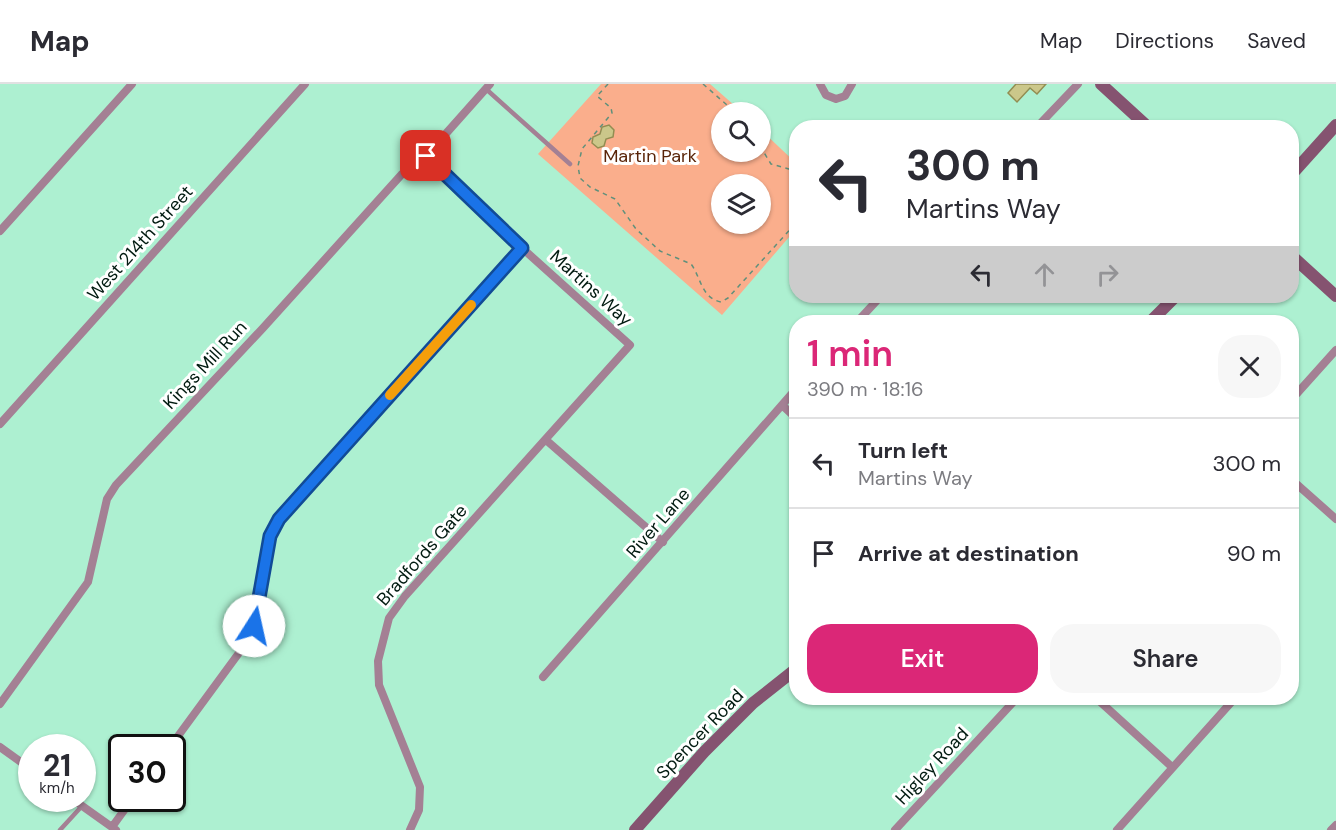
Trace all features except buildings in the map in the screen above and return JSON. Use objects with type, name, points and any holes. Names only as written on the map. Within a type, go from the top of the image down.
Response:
[{"type":"street","points":[[0,231],[132,84]]},
{"type":"street","name":"West 214th Street","points":[[0,424],[305,84]]},
{"type":"street","points":[[820,84],[826,95],[836,99],[845,96],[852,84]]},
{"type":"street","points":[[1044,120],[1078,84]]},
{"type":"street","points":[[1101,84],[1140,120]]},
{"type":"street","name":"Kings Mill Run","points":[[0,704],[88,582],[107,499],[116,485],[263,328],[402,174],[426,156],[488,86]]},
{"type":"street","points":[[1299,166],[1336,125]]},
{"type":"street","name":"Martins Way","points":[[426,156],[522,248],[630,345]]},
{"type":"street","points":[[180,734],[247,642],[254,626],[270,536],[279,519],[522,248]]},
{"type":"street","points":[[1299,262],[1336,296]]},
{"type":"street","points":[[863,315],[874,303]]},
{"type":"street","points":[[1157,315],[1169,303]]},
{"type":"street","name":"Bradfords Gate","points":[[410,830],[419,810],[420,787],[380,685],[378,661],[389,618],[405,596],[630,345]]},
{"type":"street","points":[[1299,391],[1336,350]]},
{"type":"street","name":"River Lane","points":[[543,677],[789,397]]},
{"type":"street","points":[[782,405],[789,412]]},
{"type":"street","points":[[546,440],[663,542]]},
{"type":"street","points":[[1299,486],[1336,519]]},
{"type":"street","name":"Spencer Road","points":[[635,830],[704,752],[753,703],[789,675]]},
{"type":"street","name":"Higley Road","points":[[895,830],[1011,705]]},
{"type":"street","points":[[1104,705],[1173,767]]},
{"type":"street","points":[[1117,830],[1229,705]]},
{"type":"street","points":[[0,747],[18,760]]},
{"type":"street","points":[[90,812],[114,829],[124,812]]},
{"type":"street","points":[[1331,830],[1336,825]]},
{"type":"lane","points":[[488,86],[570,164]]},
{"type":"lane","points":[[60,830],[76,812]]},
{"type":"path","points":[[609,84],[597,96],[610,108],[612,113],[582,149],[578,166],[580,178],[590,187],[615,199],[636,229],[660,251],[691,264],[706,294],[712,299],[721,302],[728,298],[789,231]]},
{"type":"path","points":[[703,84],[724,102]]},
{"type":"path","points":[[770,162],[789,169]]},
{"type":"green space","name":"Martin Park","points":[[601,84],[710,84],[731,102],[711,102],[711,162],[771,162],[771,139],[789,156],[789,237],[722,315],[538,154]]},
{"type":"slow traffic","points":[[390,395],[471,305]]},
{"type":"route","points":[[254,626],[270,536],[279,519],[522,248],[426,156]]}]
